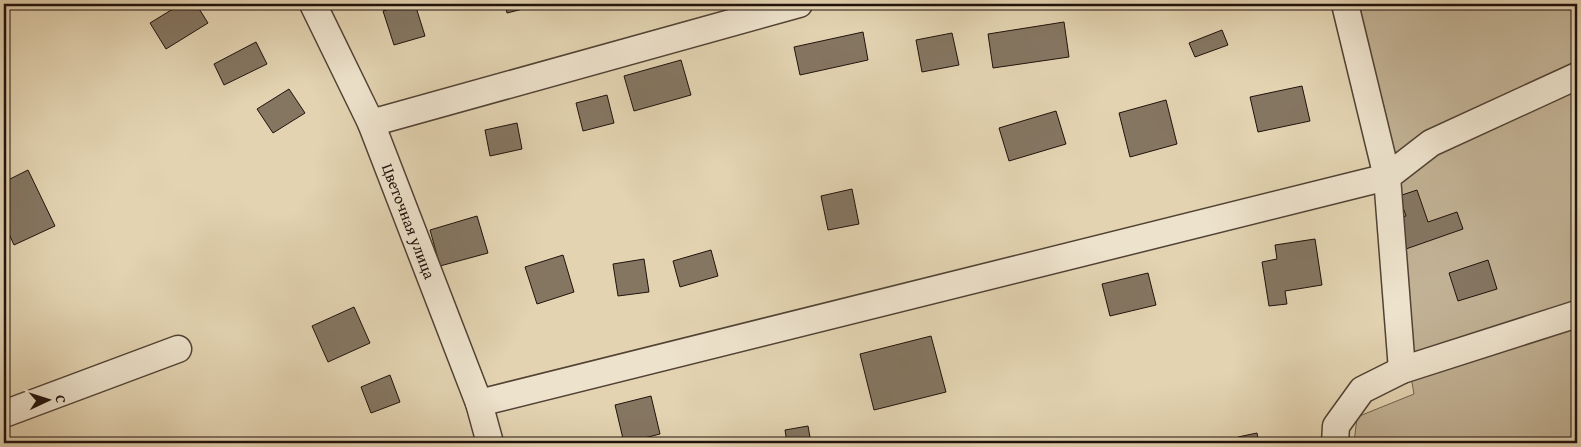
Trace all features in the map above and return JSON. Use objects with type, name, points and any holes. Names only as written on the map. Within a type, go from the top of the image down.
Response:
[{"type":"lane","name":"Цветочная улица","points":[[313,4],[371,123],[479,403],[490,443]]},
{"type":"lane","points":[[371,123],[799,4]]},
{"type":"lane","points":[[1345,4],[1387,177],[1402,370]]},
{"type":"lane","points":[[479,403],[1387,177],[1431,142],[1577,76]]},
{"type":"lane","points":[[1335,443],[1336,426],[1362,390],[1402,370],[1577,314]]},
{"type":"lane","points":[[4,414],[178,350]]},
{"type":"shaded area","points":[[1346,4],[1577,4],[1577,443],[1354,443],[1357,417],[1414,394]]},
{"type":"building","points":[[181,4],[196,4],[208,23],[166,49],[150,23]]},
{"type":"building","points":[[407,4],[415,4],[425,36],[394,45],[383,11]]},
{"type":"building","points":[[505,4],[543,4],[507,13]]},
{"type":"building","points":[[1064,22],[1069,57],[993,68],[988,34]]},
{"type":"building","points":[[1222,30],[1228,45],[1195,57],[1189,43]]},
{"type":"building","points":[[863,32],[868,60],[800,75],[794,47]]},
{"type":"building","points":[[952,33],[959,65],[922,72],[916,40]]},
{"type":"building","points":[[256,42],[267,64],[224,85],[214,64]]},
{"type":"building","points":[[681,60],[691,95],[634,111],[624,76]]},
{"type":"building","points":[[1302,86],[1310,121],[1258,132],[1250,97]]},
{"type":"building","points":[[289,89],[305,113],[273,133],[257,109]]},
{"type":"building","points":[[607,95],[614,123],[583,131],[576,103]]},
{"type":"building","points":[[1166,100],[1177,144],[1130,157],[1119,113]]},
{"type":"building","points":[[1056,111],[1066,144],[1009,161],[999,128]]},
{"type":"building","points":[[517,123],[522,149],[490,156],[485,130]]},
{"type":"building","points":[[28,170],[55,226],[14,245],[4,223],[4,182]]},
{"type":"building","points":[[852,189],[859,224],[828,230],[821,196]]},
{"type":"building","points":[[1417,190],[1428,222],[1457,212],[1463,229],[1403,250],[1393,221],[1406,216],[1399,196]]},
{"type":"building","points":[[477,216],[488,253],[440,266],[430,230]]},
{"type":"building","points":[[1315,239],[1322,285],[1285,291],[1287,304],[1269,306],[1262,262],[1277,259],[1275,245]]},
{"type":"building","points":[[711,250],[718,276],[680,287],[673,261]]},
{"type":"building","points":[[563,255],[574,292],[537,304],[525,267]]},
{"type":"building","points":[[644,259],[649,292],[618,296],[613,264]]},
{"type":"building","points":[[1488,260],[1497,289],[1458,301],[1449,273]]},
{"type":"building","points":[[1148,273],[1156,305],[1110,316],[1102,284]]},
{"type":"building","points":[[354,307],[370,343],[328,362],[312,326]]},
{"type":"building","points":[[931,336],[946,392],[874,410],[860,354]]},
{"type":"building","points":[[390,375],[400,402],[371,413],[361,387]]},
{"type":"building","points":[[651,396],[660,434],[624,443],[615,405]]},
{"type":"building","points":[[808,426],[811,443],[787,443],[785,430]]},
{"type":"building","points":[[1257,433],[1259,443],[1239,443],[1238,437]]},
{"type":"building","points":[[549,439],[550,443],[526,443]]}]
